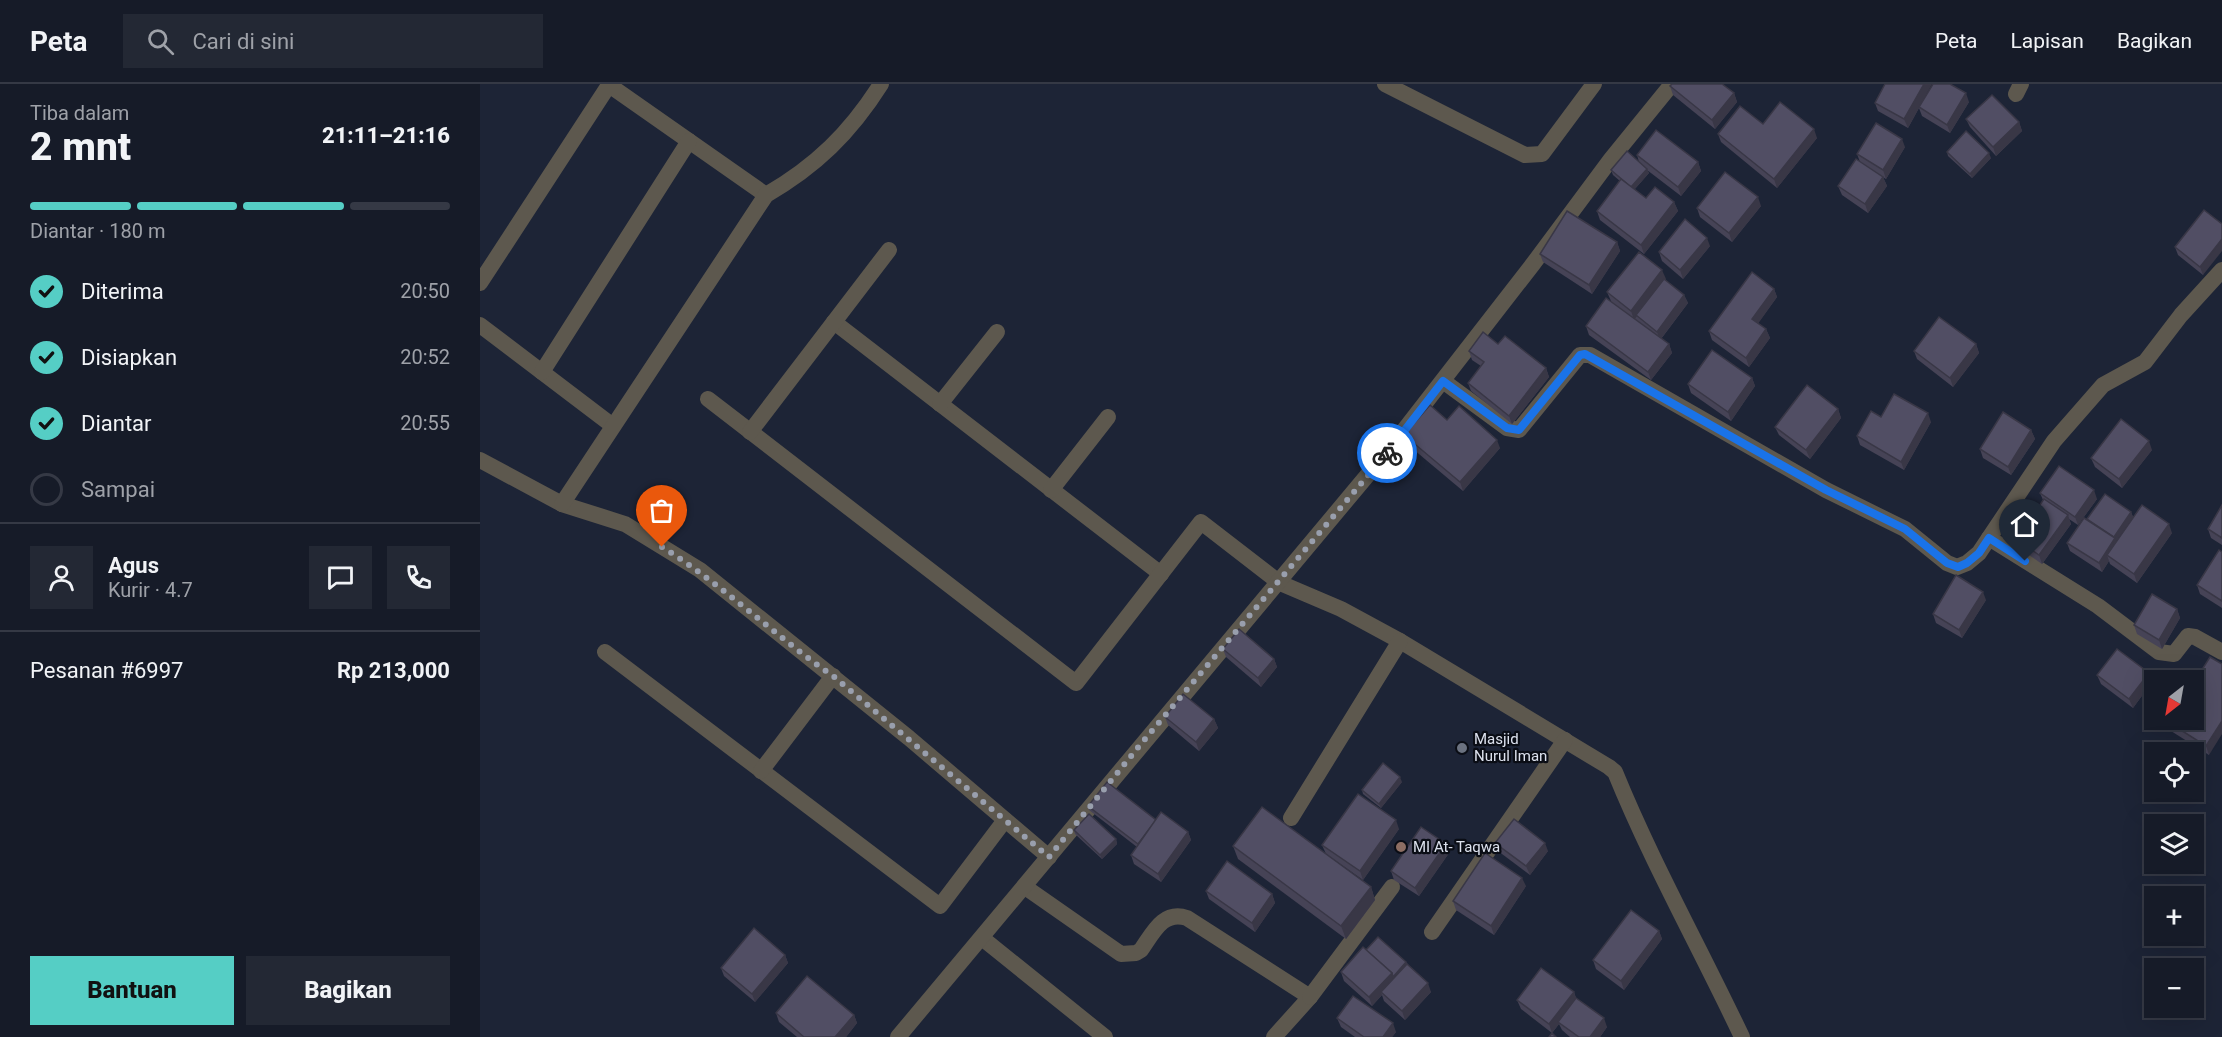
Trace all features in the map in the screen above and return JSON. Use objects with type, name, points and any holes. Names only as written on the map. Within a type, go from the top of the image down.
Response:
[{"type":"street","points":[[562,504],[766,195],[801,175],[834,146],[867,107],[881,84]]},
{"type":"street","points":[[1385,84],[1525,155],[1542,154],[1594,84]]},
{"type":"street","points":[[899,1037],[1025,887],[1147,736],[1280,583],[1443,381],[1611,159],[1672,84]]},
{"type":"street","points":[[480,283],[609,85],[766,195]]},
{"type":"street","points":[[542,372],[689,141]]},
{"type":"street","points":[[750,432],[889,250]]},
{"type":"street","points":[[1443,381],[1507,428],[1519,430],[1580,355],[1590,355],[1826,490],[1905,529],[1947,563],[1958,567],[1967,563],[1989,538],[2054,441],[2103,386],[2145,363],[2181,315],[2222,270]]},
{"type":"street","points":[[834,322],[1161,574]]},
{"type":"street","points":[[480,325],[613,426]]},
{"type":"street","points":[[940,404],[997,332]]},
{"type":"street","points":[[708,399],[1076,683],[1201,522],[1280,583],[1341,609],[1401,641],[1565,740],[1615,772],[1653,863],[1702,953],[1742,1037]]},
{"type":"street","points":[[1051,490],[1108,417]]},
{"type":"street","points":[[480,460],[562,504],[625,524],[700,570],[801,654],[833,676],[1049,857]]},
{"type":"street","points":[[1989,538],[2098,606],[2159,652],[2174,654],[2188,636],[2196,637],[2222,652]]},
{"type":"street","points":[[1291,818],[1401,641]]},
{"type":"street","points":[[605,652],[940,906],[1005,820]]},
{"type":"street","points":[[761,771],[833,676]]},
{"type":"street","points":[[1432,932],[1565,740]]},
{"type":"street","points":[[1025,887],[1120,954],[1136,953],[1141,950],[1165,918],[1172,916],[1187,918],[1310,997]]},
{"type":"street","points":[[1274,1037],[1310,997],[1392,887]]},
{"type":"street","points":[[982,938],[1105,1037]]},
{"type":"building","points":[[1672,84],[1722,84],[1734,93],[1712,120],[1670,86]]},
{"type":"building","points":[[1885,84],[1924,84],[1904,119],[1875,103]]},
{"type":"building","points":[[1933,84],[1950,84],[1966,93],[1947,125],[1919,107]]},
{"type":"building","points":[[1992,95],[2019,122],[1993,147],[1966,119]]},
{"type":"building","points":[[1780,102],[1814,129],[1774,179],[1718,134],[1740,106],[1763,124]]},
{"type":"building","points":[[1876,123],[1902,139],[1883,170],[1857,154]]},
{"type":"building","points":[[1656,130],[1698,162],[1678,187],[1637,155]]},
{"type":"building","points":[[1966,131],[1989,153],[1970,174],[1947,152]]},
{"type":"building","points":[[1627,151],[1647,169],[1631,187],[1611,170]]},
{"type":"building","points":[[1856,159],[1883,177],[1865,204],[1838,186]]},
{"type":"building","points":[[1725,172],[1758,197],[1729,233],[1697,208]]},
{"type":"building","points":[[1621,179],[1646,198],[1655,187],[1674,202],[1641,245],[1597,211]]},
{"type":"building","points":[[2204,210],[2222,224],[2222,239],[2200,267],[2175,247]]},
{"type":"building","points":[[1567,211],[1617,242],[1589,285],[1540,254]]},
{"type":"building","points":[[1685,219],[1707,238],[1680,270],[1659,252]]},
{"type":"building","points":[[1639,252],[1662,270],[1631,311],[1607,292]]},
{"type":"building","points":[[1752,272],[1774,289],[1752,319],[1766,329],[1746,358],[1709,331]]},
{"type":"building","points":[[1664,279],[1684,295],[1657,332],[1636,315]]},
{"type":"building","points":[[1606,298],[1669,344],[1648,372],[1586,326]]},
{"type":"building","points":[[1939,317],[1976,344],[1950,378],[1914,351]]},
{"type":"building","points":[[1483,332],[1498,344],[1505,336],[1546,368],[1509,416],[1468,383],[1484,362],[1469,351]]},
{"type":"building","points":[[1712,350],[1752,378],[1728,412],[1688,384]]},
{"type":"building","points":[[1807,385],[1838,409],[1806,450],[1775,427]]},
{"type":"building","points":[[1894,394],[1928,413],[1901,462],[1857,436],[1871,411],[1881,417]]},
{"type":"building","points":[[1430,405],[1447,420],[1459,406],[1497,440],[1460,482],[1404,435]]},
{"type":"building","points":[[2003,412],[2031,430],[2008,467],[1980,449]]},
{"type":"building","points":[[2121,419],[2149,441],[2119,479],[2091,458]]},
{"type":"building","points":[[2059,466],[2094,490],[2075,517],[2040,493]]},
{"type":"building","points":[[2105,494],[2131,512],[2114,537],[2087,519]]},
{"type":"building","points":[[2044,499],[2068,515],[2039,555],[2016,539]]},
{"type":"building","points":[[2142,505],[2169,524],[2134,574],[2107,555]]},
{"type":"building","points":[[2222,505],[2222,538],[2208,529]]},
{"type":"building","points":[[2016,506],[2032,517],[2016,539],[2001,528]]},
{"type":"building","points":[[2084,518],[2115,538],[2099,563],[2067,543]]},
{"type":"building","points":[[2219,550],[2222,552],[2222,601],[2197,585]]},
{"type":"building","points":[[1956,575],[1983,592],[1959,630],[1933,614]]},
{"type":"building","points":[[2152,594],[2177,609],[2159,640],[2134,625]]},
{"type":"building","points":[[1239,629],[1274,659],[1258,678],[1223,649]]},
{"type":"building","points":[[2117,649],[2145,670],[2144,680],[2129,699],[2097,675]]},
{"type":"building","points":[[2210,657],[2222,664],[2222,721],[2206,746],[2204,742],[2200,742],[2181,730],[2204,730],[2204,670],[2202,670]]},
{"type":"building","points":[[1183,694],[1214,719],[1196,742],[1165,717]]},
{"type":"building","points":[[1383,763],[1400,777],[1379,804],[1362,790]]},
{"type":"building","points":[[1107,782],[1156,820],[1138,844],[1088,806]]},
{"type":"building","points":[[1358,794],[1396,820],[1360,871],[1322,845]]},
{"type":"building","points":[[1262,807],[1371,887],[1341,926],[1233,846]]},
{"type":"building","points":[[1161,812],[1188,832],[1158,874],[1131,855]]},
{"type":"building","points":[[1089,814],[1116,839],[1100,855],[1074,830]]},
{"type":"building","points":[[1514,819],[1545,843],[1526,866],[1495,843]]},
{"type":"building","points":[[1421,827],[1446,844],[1415,888],[1391,871]]},
{"type":"building","points":[[1485,853],[1522,878],[1491,926],[1453,901]]},
{"type":"building","points":[[1227,861],[1272,894],[1252,923],[1206,891]]},
{"type":"building","points":[[1631,910],[1659,931],[1621,981],[1593,960]]},
{"type":"building","points":[[754,928],[785,955],[752,994],[721,968]]},
{"type":"building","points":[[1378,937],[1406,962],[1393,977],[1392,973],[1366,950]]},
{"type":"building","points":[[1363,947],[1392,973],[1369,997],[1341,972]]},
{"type":"building","points":[[1407,964],[1428,983],[1402,1011],[1381,992]]},
{"type":"building","points":[[1541,968],[1574,992],[1549,1024],[1517,1000]]},
{"type":"building","points":[[807,976],[854,1015],[835,1037],[804,1037],[776,1013]]},
{"type":"building","points":[[1353,996],[1393,1023],[1383,1037],[1364,1037],[1337,1018]]},
{"type":"building","points":[[1576,998],[1604,1018],[1590,1037],[1579,1037],[1558,1022]]},
{"type":"way so far","points":[[662,547],[700,570],[801,654],[833,676],[1049,857],[1140,745],[1280,583],[1387,453]]},
{"type":"place","name":"Masjid Nurul Iman","points":[[1462,748]]},
{"type":"place","name":"MI At- Taqwa","points":[[1401,847]]},
{"type":"route","points":[[1387,453],[1443,381],[1507,428],[1519,430],[1580,355],[1585,354],[1826,490],[1905,529],[1947,563],[1958,567],[1967,563],[1979,553],[1989,538],[2025,561]]}]
